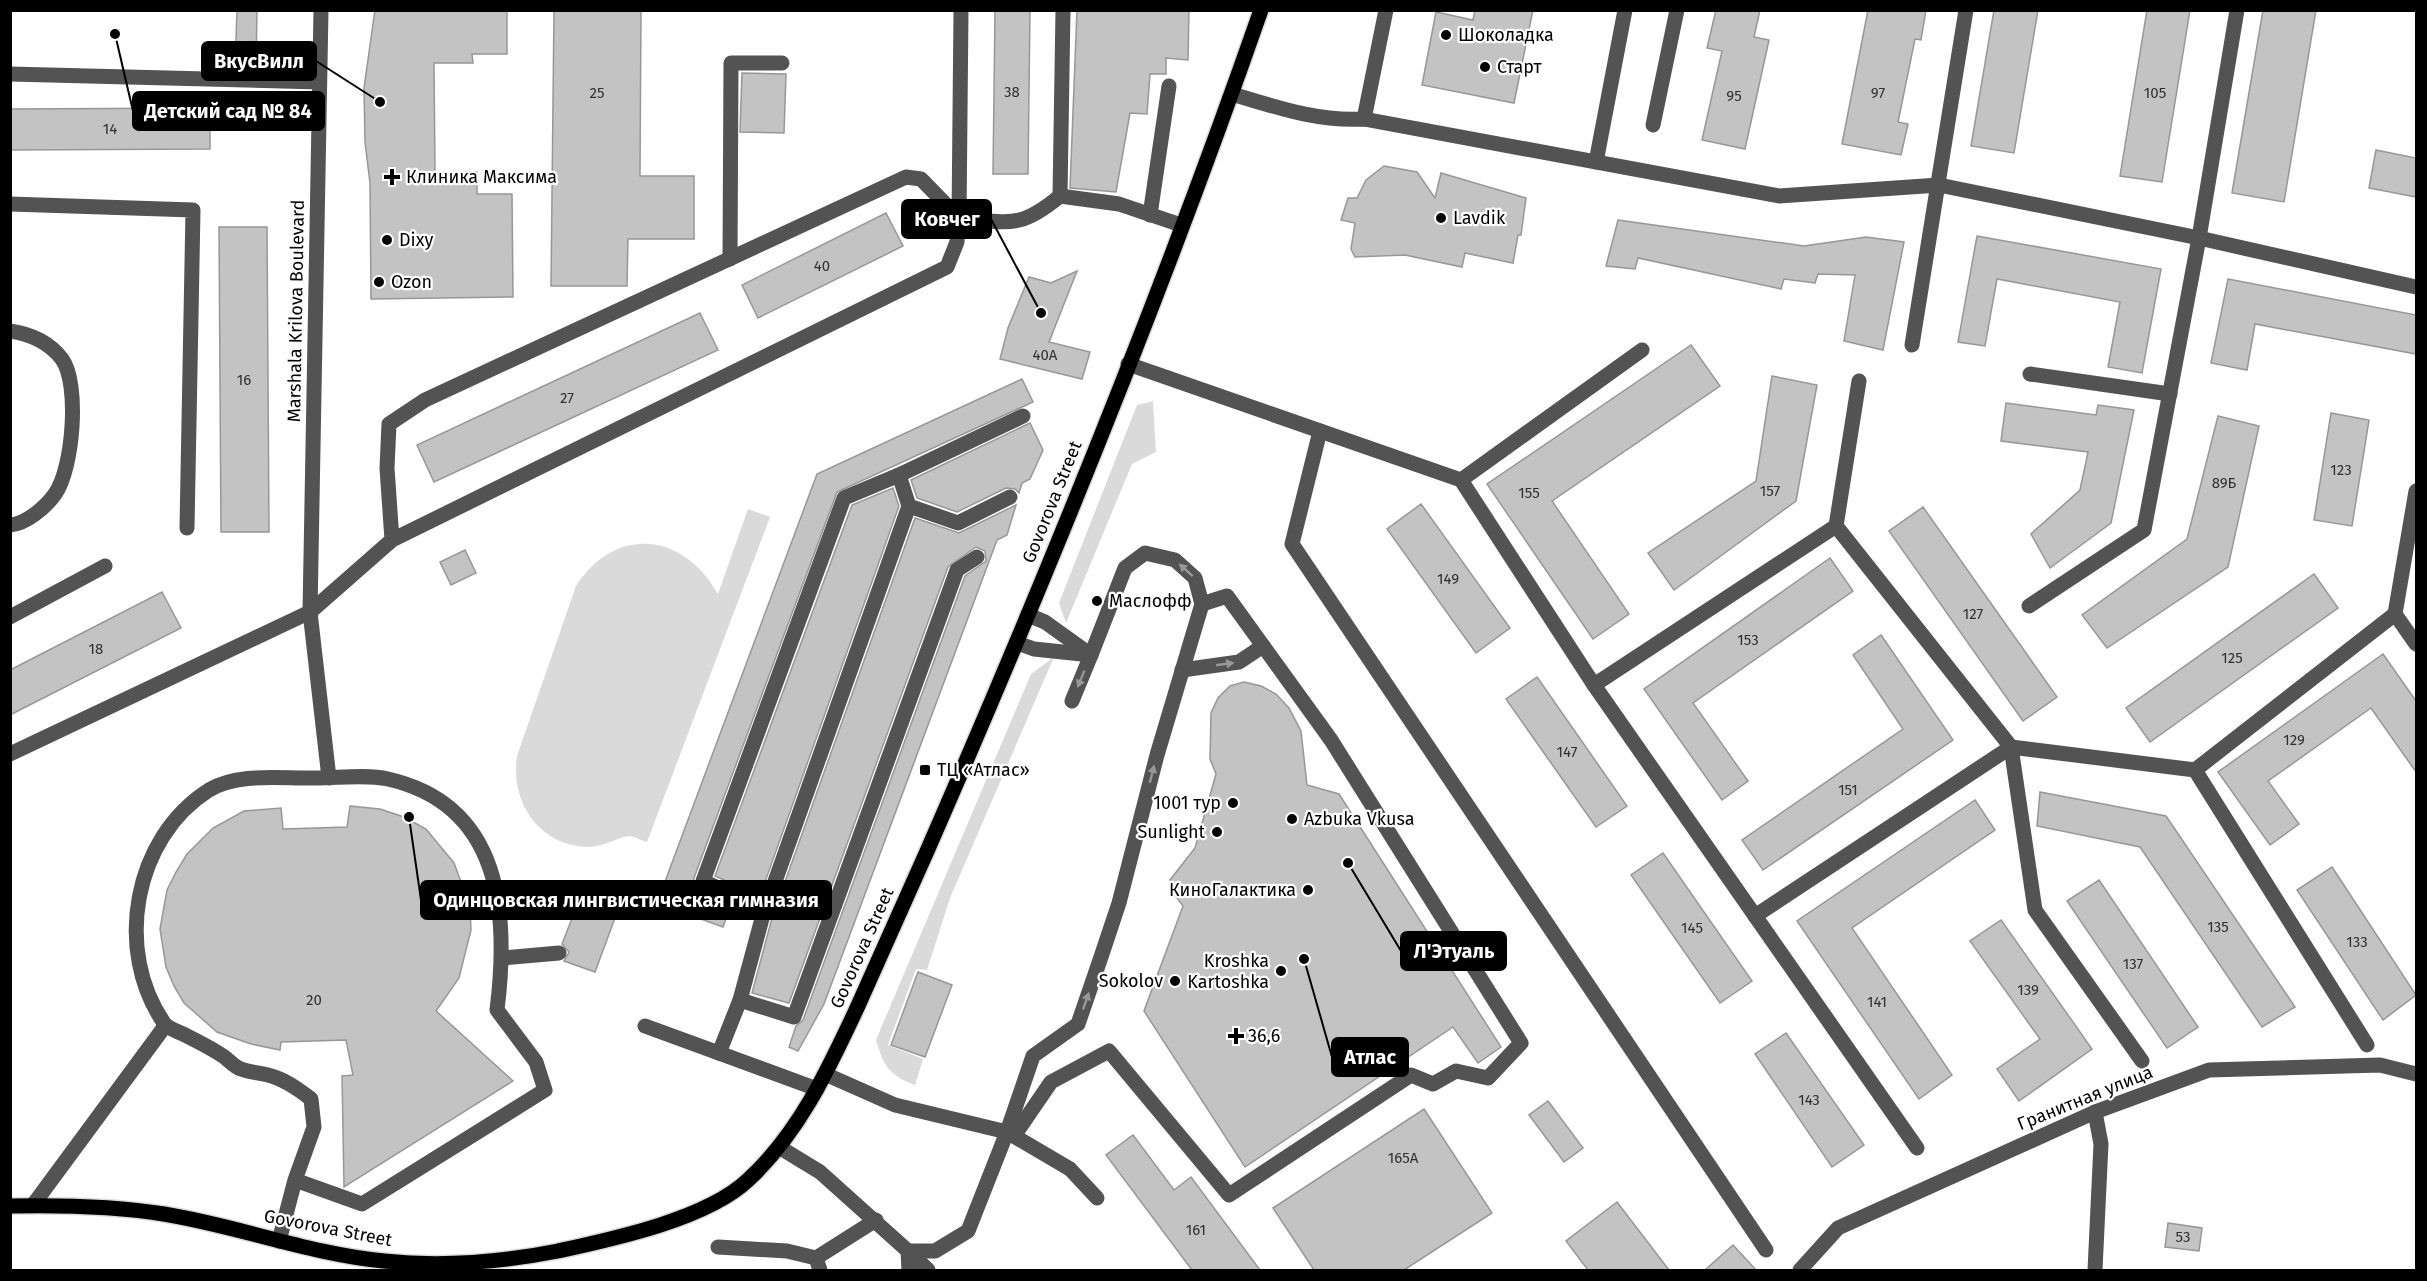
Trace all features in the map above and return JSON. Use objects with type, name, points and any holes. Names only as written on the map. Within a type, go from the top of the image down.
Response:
[{"type":"main road","name":"Govorova Street","points":[[10,1206],[131,1209],[167,1214],[279,1241],[383,1261],[522,1264],[560,1250],[646,1228],[695,1212],[737,1190],[779,1147],[817,1089],[886,945],[1017,643],[1128,364],[1232,94],[1261,10]]},
{"type":"street","name":"Marshala Krilova Boulevard","points":[[321,10],[310,612],[329,778]]},
{"type":"street","points":[[10,754],[310,612],[392,540],[947,267],[957,242],[959,218],[960,10]]},
{"type":"street","points":[[1060,196],[1063,10]]},
{"type":"street","points":[[1364,119],[1386,10]]},
{"type":"street","points":[[1596,162],[1625,10]]},
{"type":"street","points":[[1653,124],[1677,10]]},
{"type":"street","points":[[1912,345],[1966,10]]},
{"type":"street","points":[[2029,606],[2144,530],[2199,238],[2237,10]]},
{"type":"street","points":[[730,259],[731,63],[782,63]]},
{"type":"street","points":[[10,74],[320,82]]},
{"type":"street","points":[[1150,215],[1169,86]]},
{"type":"street","points":[[1232,94],[1306,116],[1341,120],[1364,119],[1779,196],[1939,185],[2199,238],[2416,287]]},
{"type":"street","points":[[392,540],[387,468],[388,424],[425,400],[906,177],[921,179],[959,218],[1016,223],[1038,214],[1060,196],[1119,204],[1181,225]]},
{"type":"street","points":[[10,204],[194,210],[187,528]]},
{"type":"street","points":[[10,331],[43,340],[63,360],[73,387],[68,463],[56,494],[36,512],[17,524],[10,525]]},
{"type":"street","points":[[1461,480],[1642,351]]},
{"type":"street","points":[[1128,364],[1461,480],[1594,685],[1917,1148]]},
{"type":"street","points":[[2030,374],[2170,394]]},
{"type":"street","points":[[1594,685],[1836,526],[1860,381]]},
{"type":"street","points":[[763,915],[742,899],[703,880],[844,498],[899,475],[1023,416]]},
{"type":"street","points":[[1320,430],[1292,544],[1766,1250]]},
{"type":"street","points":[[719,1053],[740,1000],[763,915],[909,506],[899,475]]},
{"type":"street","points":[[1755,916],[2011,747],[2195,770],[2395,614],[2416,491]]},
{"type":"street","points":[[909,506],[958,523],[1010,497]]},
{"type":"street","points":[[1836,526],[2011,747],[2035,910],[2142,1061]]},
{"type":"street","points":[[908,1251],[934,1251],[968,1231],[1011,1134],[1033,1056],[1078,1024],[1119,903],[1157,755],[1202,604],[1195,578],[1175,560],[1145,553],[1125,568],[1072,701]]},
{"type":"street","points":[[740,1000],[794,1017],[957,570],[977,557]]},
{"type":"street","points":[[10,617],[105,566]]},
{"type":"street","points":[[1011,1134],[1051,1082],[1108,1052],[1229,1195],[1411,1075],[1433,1084],[1456,1071],[1488,1078],[1521,1043],[1331,740],[1227,596],[1202,604]]},
{"type":"street","points":[[2395,614],[2416,644]]},
{"type":"street","points":[[1028,615],[1045,622],[1091,655]]},
{"type":"street","points":[[1017,643],[1034,649],[1091,655]]},
{"type":"street","points":[[1182,670],[1239,662],[1263,646]]},
{"type":"street","points":[[2195,770],[2367,1045]]},
{"type":"street","points":[[279,1241],[295,1180],[314,1127],[311,1099],[293,1085],[270,1075],[240,1069],[197,1041],[165,1026],[143,983],[135,942],[136,902],[151,858],[178,817],[210,790],[243,779],[386,778],[426,791],[458,813],[479,842],[492,877],[500,914],[503,958],[497,1010],[536,1062],[545,1090],[362,1203],[295,1180]]},
{"type":"street","points":[[503,958],[559,953]]},
{"type":"street","points":[[33,1206],[165,1026]]},
{"type":"street","points":[[645,1026],[817,1089]]},
{"type":"street","name":"Гранитная улица","points":[[1800,1270],[1838,1228],[2095,1112],[2210,1070],[2379,1065],[2416,1074]]},
{"type":"street","points":[[825,1074],[895,1105],[1011,1134],[1070,1169],[1097,1198]]},
{"type":"street","points":[[2095,1112],[2101,1144],[2095,1270]]},
{"type":"street","points":[[779,1147],[820,1172],[876,1220],[928,1270]]},
{"type":"street","points":[[718,1247],[787,1251],[818,1264],[876,1220]]},
{"type":"street","points":[[908,1251],[909,1270]]},
{"type":"shaded area","points":[[1153,401],[1156,452],[1132,464],[1066,623],[1059,603],[1137,405]]},
{"type":"shaded area","points":[[748,509],[770,517],[647,842],[630,836],[598,846],[585,847],[553,838],[530,817],[523,803],[518,788],[517,756],[576,586],[592,566],[610,553],[630,545],[649,544],[669,548],[687,558],[704,574],[718,594]]},
{"type":"shaded area","points":[[1054,657],[950,898],[927,970],[916,969],[888,1045],[923,1059],[915,1085],[899,1078],[889,1069],[876,1040],[1031,674]]},
{"type":"building","points":[[237,10],[257,10],[256,68],[235,67]]},
{"type":"building","points":[[375,10],[507,10],[507,54],[472,54],[473,63],[434,63],[435,172],[477,172],[477,194],[512,194],[513,297],[371,299],[370,183],[365,142],[364,88]]},
{"type":"building","points":[[554,10],[641,10],[640,176],[694,176],[694,239],[628,239],[627,286],[551,286]]},
{"type":"building","points":[[995,10],[1030,10],[1028,174],[993,174]]},
{"type":"building","points":[[1077,10],[1189,10],[1188,60],[1166,58],[1166,74],[1150,74],[1147,114],[1130,113],[1116,192],[1070,188]]},
{"type":"building","points":[[1475,10],[1533,10],[1514,103],[1422,85],[1436,12],[1473,20]]},
{"type":"building","points":[[1716,10],[1760,10],[1754,37],[1769,40],[1745,149],[1702,140],[1722,51],[1707,48]]},
{"type":"building","points":[[1868,10],[1926,10],[1921,40],[1915,39],[1898,122],[1908,124],[1901,155],[1842,144]]},
{"type":"building","points":[[1994,10],[2038,10],[2014,153],[1971,146]]},
{"type":"building","points":[[2147,10],[2190,10],[2162,182],[2120,176]]},
{"type":"building","points":[[2263,10],[2316,10],[2284,202],[2232,193]]},
{"type":"building","points":[[742,73],[786,74],[784,133],[740,132]]},
{"type":"building","points":[[210,108],[210,149],[10,150],[10,109]]},
{"type":"building","points":[[2376,150],[2416,158],[2416,197],[2369,188]]},
{"type":"building","points":[[1384,166],[1417,172],[1435,198],[1441,173],[1526,198],[1521,235],[1518,235],[1513,263],[1465,253],[1462,267],[1405,255],[1355,257],[1351,249],[1355,223],[1341,220],[1348,198],[1357,198],[1366,180]]},
{"type":"building","points":[[886,213],[903,246],[758,318],[742,285]]},
{"type":"building","points":[[1618,220],[1804,246],[1866,237],[1904,242],[1883,350],[1844,341],[1855,275],[1818,274],[1815,283],[1784,279],[1781,289],[1638,258],[1635,269],[1606,266]]},
{"type":"building","points":[[219,227],[267,227],[269,532],[221,532]]},
{"type":"building","points":[[1977,236],[2161,269],[2142,373],[2108,367],[2120,302],[1997,279],[1985,346],[1958,342]]},
{"type":"building","points":[[1077,271],[1049,342],[1090,352],[1082,379],[1000,359],[1008,328],[1029,277],[1051,283]]},
{"type":"building","points":[[2228,279],[2416,315],[2416,354],[2255,324],[2247,370],[2211,363]]},
{"type":"building","points":[[700,313],[718,350],[434,482],[417,445]]},
{"type":"building","points":[[1691,345],[1720,386],[1552,501],[1629,614],[1593,639],[1487,484]]},
{"type":"building","points":[[1772,376],[1817,385],[1796,501],[1674,590],[1648,553],[1756,481]]},
{"type":"building","points":[[1022,379],[1033,402],[837,492],[694,878],[693,883],[698,890],[731,905],[723,927],[657,903],[817,474]]},
{"type":"building","points":[[2006,403],[2096,415],[2098,405],[2134,410],[2111,523],[2050,568],[2031,534],[2080,490],[2088,452],[2001,441]]},
{"type":"building","points":[[2331,413],[2369,420],[2352,526],[2314,520]]},
{"type":"building","points":[[2218,416],[2259,426],[2228,567],[2107,648],[2082,615],[2187,539]]},
{"type":"building","points":[[1030,423],[1043,450],[1030,479],[1022,483],[1019,493],[1015,489],[1006,488],[957,512],[917,498],[911,480]]},
{"type":"building","points":[[893,488],[899,506],[760,896],[715,876],[852,505]]},
{"type":"building","points":[[1421,504],[1510,628],[1476,653],[1387,529]]},
{"type":"building","points":[[1016,505],[1007,535],[997,540],[824,1004],[798,1051],[789,1047],[796,1026],[803,1020],[965,576],[986,561],[985,551],[976,547],[948,567],[789,1003],[752,993],[772,918],[915,518],[959,533]]},
{"type":"building","points":[[1923,507],[2057,697],[2023,721],[1889,531]]},
{"type":"building","points":[[465,550],[476,573],[451,585],[440,562]]},
{"type":"building","points":[[1830,558],[1853,591],[1693,703],[1748,781],[1722,800],[1644,689]]},
{"type":"building","points":[[2314,574],[2338,608],[2150,742],[2126,708]]},
{"type":"building","points":[[162,592],[181,628],[10,715],[10,670]]},
{"type":"building","points":[[1881,635],[1953,740],[1763,870],[1742,840],[1903,729],[1853,655]]},
{"type":"building","points":[[2383,654],[2416,701],[2416,772],[2371,708],[2268,781],[2299,824],[2270,845],[2218,772]]},
{"type":"building","points":[[1537,677],[1627,806],[1596,827],[1506,699]]},
{"type":"building","points":[[1244,682],[1261,686],[1276,694],[1289,708],[1301,731],[1307,785],[1339,794],[1501,1047],[1478,1063],[1453,1027],[1245,1167],[1144,1011],[1183,906],[1174,894],[1170,880],[1195,848],[1216,774],[1210,759],[1211,713],[1218,698],[1230,686]]},
{"type":"building","points":[[2040,792],[2166,816],[2295,1007],[2262,1027],[2140,847],[2037,826]]},
{"type":"building","points":[[1975,800],[1995,830],[1852,928],[1952,1075],[1919,1099],[1797,921]]},
{"type":"building","points":[[350,806],[380,809],[404,817],[426,829],[454,863],[470,907],[471,930],[459,978],[436,1011],[513,1081],[344,1187],[342,1076],[353,1075],[346,1040],[281,1042],[280,1050],[251,1044],[217,1032],[184,1003],[174,986],[166,967],[160,929],[167,890],[176,872],[187,854],[213,828],[244,811],[281,808],[283,829],[347,827]]},
{"type":"building","points":[[1663,853],[1752,981],[1720,1003],[1631,875]]},
{"type":"building","points":[[2332,867],[2416,995],[2383,1020],[2297,890]]},
{"type":"building","points":[[2099,880],[2198,1027],[2167,1048],[2067,901]]},
{"type":"building","points":[[578,903],[615,918],[595,972],[564,961],[569,952],[562,944]]},
{"type":"building","points":[[2001,920],[2092,1049],[2019,1101],[1997,1069],[2040,1039],[1970,941]]},
{"type":"building","points":[[918,972],[952,985],[925,1057],[891,1045]]},
{"type":"building","points":[[1786,1033],[1864,1145],[1832,1167],[1755,1054]]},
{"type":"building","points":[[1548,1101],[1583,1148],[1564,1162],[1529,1115]]},
{"type":"building","points":[[1424,1109],[1492,1213],[1404,1270],[1314,1270],[1273,1208]]},
{"type":"building","points":[[1133,1135],[1174,1190],[1191,1177],[1260,1270],[1192,1270],[1106,1155]]},
{"type":"building","points":[[1617,1202],[1669,1270],[1588,1270],[1566,1241]]},
{"type":"building","points":[[2168,1223],[2202,1228],[2199,1251],[2165,1247]]},
{"type":"building","points":[[1733,1245],[1756,1270],[1705,1270]]},
{"type":"place","name":"Детский сад № 84","points":[[115,34]]},
{"type":"place","name":"Шоколадка","points":[[1446,35]]},
{"type":"place","name":"Старт","points":[[1485,67]]},
{"type":"place","name":"ВкусВилл","points":[[380,102]]},
{"type":"place","name":"Клиника Максима","points":[[392,177]]},
{"type":"place","name":"Lavdik","points":[[1441,218]]},
{"type":"place","name":"Dixy","points":[[387,240]]},
{"type":"place","name":"Ozon","points":[[379,282]]},
{"type":"place","name":"Ковчег","points":[[1041,313]]},
{"type":"place","name":"Маслофф","points":[[1097,601]]},
{"type":"place","name":"ТЦ «Атлас»","points":[[925,770]]},
{"type":"place","name":"1001 тур","points":[[1233,803]]},
{"type":"place","name":"Одинцовская лингвистическая гимназия","points":[[409,817]]},
{"type":"place","name":"Azbuka Vkusa","points":[[1292,819]]},
{"type":"place","name":"Sunlight","points":[[1217,832]]},
{"type":"place","name":"Л'Этуаль","points":[[1348,863]]},
{"type":"place","name":"КиноГалактика","points":[[1308,890]]},
{"type":"place","name":"Атлас","points":[[1304,959]]},
{"type":"place","name":"Kroshka Kartoshka","points":[[1281,971]]},
{"type":"place","name":"Sokolov","points":[[1175,981]]},
{"type":"place","name":"36,6","points":[[1236,1036]]}]
